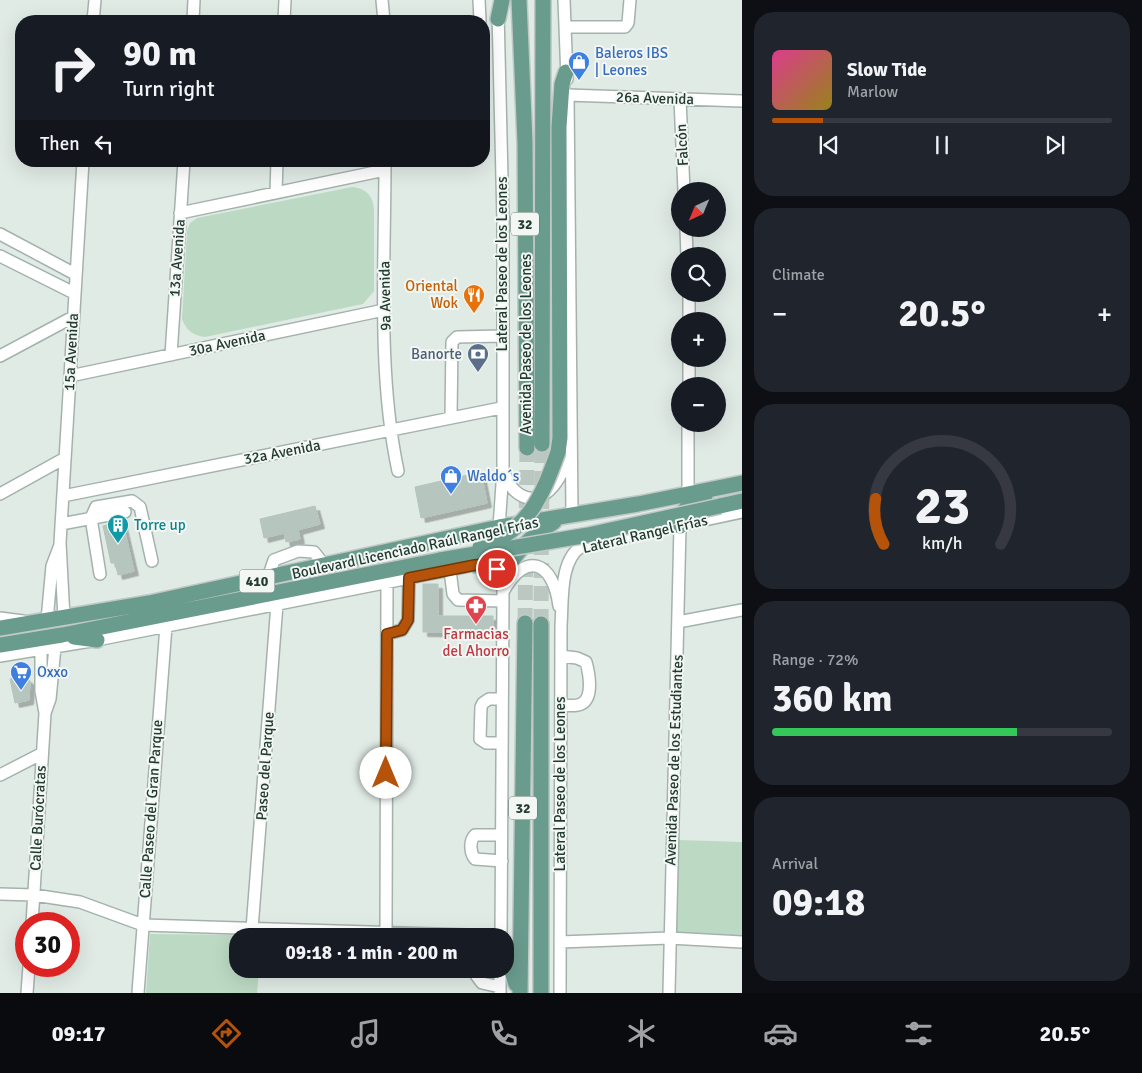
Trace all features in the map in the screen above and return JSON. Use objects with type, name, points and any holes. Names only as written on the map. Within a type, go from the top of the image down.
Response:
[{"type":"main road","points":[[499,24],[502,0]]},
{"type":"main road","name":"Avenida Paseo de los Leones","points":[[519,0],[525,143],[526,448]]},
{"type":"main road","name":"Avenida Paseo de los Leones","points":[[542,444],[544,0]]},
{"type":"main road","points":[[445,565],[491,543],[520,524],[533,509],[545,489],[558,452],[560,438],[559,127],[562,84],[566,72]]},
{"type":"main road","name":"Boulevard Licenciado Raúl Rangel Frías","points":[[0,628],[64,618],[309,570],[499,528],[638,504],[692,500],[742,483]]},
{"type":"main road","points":[[680,526],[681,517],[688,499]]},
{"type":"main road","name":"Boulevard Licenciado Raúl Rangel Frías","points":[[3,652],[59,641],[109,626],[445,565],[742,501]]},
{"type":"main road","points":[[638,504],[655,512],[656,516],[648,533]]},
{"type":"main road","points":[[502,576],[517,551],[534,534],[566,517]]},
{"type":"main road","points":[[466,535],[485,541],[484,553],[475,565]]},
{"type":"main road","name":"32","points":[[520,993],[525,623]]},
{"type":"main road","name":"32","points":[[541,624],[541,993]]},
{"type":"main road","points":[[59,641],[97,640]]},
{"type":"main road","points":[[514,976],[520,993]]},
{"type":"street","points":[[94,15],[95,0]]},
{"type":"street","points":[[193,15],[194,0]]},
{"type":"street","points":[[284,15],[285,0]]},
{"type":"street","points":[[382,0],[383,15]]},
{"type":"street","points":[[478,0],[479,15]]},
{"type":"street","name":"Lateral Paseo de los Leones","points":[[497,0],[503,221],[502,470],[499,528]]},
{"type":"street","points":[[564,0],[568,95],[572,444],[566,517]]},
{"type":"street","points":[[565,27],[625,27],[628,22],[630,0]]},
{"type":"street","points":[[490,25],[499,24]]},
{"type":"street","name":"26a Avenida","points":[[568,95],[742,101]]},
{"type":"street","name":"Falcón","points":[[680,99],[684,182]]},
{"type":"street","name":"15a Avenida","points":[[64,618],[60,543],[83,167]]},
{"type":"street","name":"13a Avenida","points":[[170,355],[184,167]]},
{"type":"street","points":[[276,192],[277,167]]},
{"type":"street","points":[[180,212],[381,167]]},
{"type":"street","name":"9a Avenida","points":[[385,167],[384,310],[389,431],[398,471]]},
{"type":"street","points":[[0,234],[75,274]]},
{"type":"street","points":[[0,256],[74,294]]},
{"type":"street","name":"30a Avenida","points":[[70,376],[384,310]]},
{"type":"street","points":[[0,356],[73,316]]},
{"type":"street","points":[[452,418],[452,342],[457,337],[502,336]]},
{"type":"street","name":"32a Avenida","points":[[63,496],[501,408]]},
{"type":"street","points":[[688,432],[688,499]]},
{"type":"street","points":[[502,470],[513,489],[522,496],[532,499],[548,494],[563,474],[572,444]]},
{"type":"street","points":[[0,494],[65,458]]},
{"type":"street","points":[[100,574],[91,518],[92,512],[96,507],[132,501],[137,503],[140,507],[152,561]]},
{"type":"street","points":[[61,524],[125,512]]},
{"type":"street","name":"Lateral Rangel Frías","points":[[566,576],[570,557],[575,550],[582,546],[742,512]]},
{"type":"street","name":"Avenida Paseo de los Estudiantes","points":[[669,993],[680,526]]},
{"type":"street","name":"15a Avenida","points":[[47,620],[52,566],[60,543]]},
{"type":"street","points":[[268,578],[271,564],[274,560],[298,552],[314,552],[325,566]]},
{"type":"street","points":[[298,552],[309,570]]},
{"type":"street","points":[[445,565],[453,594],[458,600],[503,597]]},
{"type":"street","points":[[97,640],[409,578],[445,565],[492,566],[502,576],[503,597],[501,928]]},
{"type":"street","points":[[503,597],[517,572],[526,566],[536,566],[549,574],[554,583],[561,625]]},
{"type":"street","name":"Lateral Paseo de los Leones","points":[[560,993],[561,625],[566,576]]},
{"type":"street","points":[[387,634],[402,630],[408,620],[409,578]]},
{"type":"street","points":[[386,928],[387,582]]},
{"type":"street","name":"Paseo del Parque","points":[[252,928],[277,604]]},
{"type":"street","points":[[678,622],[742,610]]},
{"type":"street","points":[[0,618],[30,622]]},
{"type":"street","name":"Calle Paseo del Gran Parque","points":[[138,993],[166,626]]},
{"type":"street","name":"Calle Burócratas","points":[[33,912],[41,754],[45,713],[50,699],[59,641]]},
{"type":"street","name":"Calle Burócratas","points":[[40,644],[41,691],[45,713]]},
{"type":"street","points":[[561,656],[577,658],[586,662],[589,685],[587,698],[584,702],[579,705],[561,705]]},
{"type":"street","points":[[502,699],[489,699],[483,703],[478,734],[480,739],[486,743],[502,744]]},
{"type":"street","points":[[0,775],[41,754]]},
{"type":"street","points":[[501,835],[479,834],[474,835],[471,841],[472,855],[475,859],[502,860]]},
{"type":"street","points":[[3,896],[34,895],[80,902],[142,925],[229,928]]},
{"type":"street","points":[[560,942],[670,938],[742,942]]},
{"type":"street","points":[[27,993],[28,977]]},
{"type":"street","points":[[478,978],[482,983],[500,990]]},
{"type":"green space","points":[[352,187],[361,189],[368,194],[374,209],[374,291],[363,304],[205,337],[193,334],[186,327],[182,319],[187,231],[190,223],[197,218]]},
{"type":"green space","points":[[679,840],[742,842],[742,937],[682,935],[675,929]]},
{"type":"green space","points":[[150,934],[229,935],[229,978],[258,978],[257,993],[146,993]]},
{"type":"building","name":"Waldo´s","points":[[481,472],[487,503],[421,518],[415,487]]},
{"type":"building","points":[[315,506],[320,524],[298,530],[300,539],[286,542],[284,533],[264,538],[260,519]]},
{"type":"building","name":"Torre up","points":[[122,520],[134,571],[118,575],[115,563],[111,563],[103,526]]},
{"type":"building","points":[[423,584],[438,584],[438,616],[493,616],[493,633],[423,632]]},
{"type":"building","name":"Oxxo","points":[[24,676],[30,681],[29,700],[15,703],[10,679]]},
{"type":"tunnel","points":[[541,624],[542,444]]},
{"type":"tunnel","points":[[525,623],[527,448]]},
{"type":"place","name":"Baleros IBS | Leones","points":[[579,81]]},
{"type":"place","name":"Oriental Wok","points":[[474,314]]},
{"type":"place","name":"Banorte","points":[[478,373]]},
{"type":"place","name":"Waldo´s","points":[[451,495]]},
{"type":"place","name":"Torre up","points":[[118,544]]},
{"type":"place","name":"Farmacias del Ahorro","points":[[476,625]]},
{"type":"place","name":"Oxxo","points":[[21,691]]},
{"type":"route","points":[[386,773],[387,634],[402,630],[406,626],[409,611],[409,578],[475,565],[486,564],[497,569]]}]
